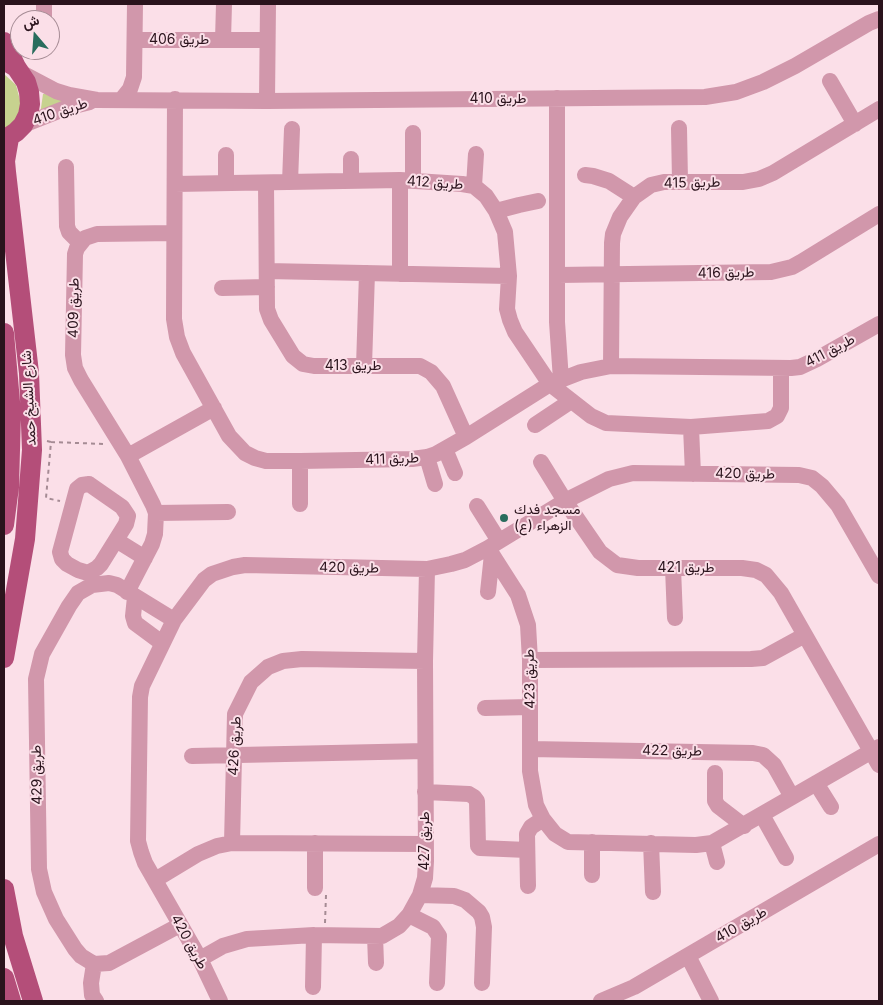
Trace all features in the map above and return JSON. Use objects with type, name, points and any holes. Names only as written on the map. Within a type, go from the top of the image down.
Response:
[{"type":"main road","points":[[4,42],[13,66]]},
{"type":"main road","name":"شارع الشيخ حمد","points":[[4,658],[25,539],[32,450],[29,374],[5,160],[12,134],[28,115],[30,92],[26,82],[13,66]]},
{"type":"main road","name":"شارع الشيخ حمد","points":[[4,333],[11,413],[9,487],[4,525]]},
{"type":"main road","points":[[4,889],[13,936],[33,1001]]},
{"type":"main road","points":[[4,978],[11,1001]]},
{"type":"street","name":"طريق 406","points":[[122,99],[130,89],[134,77],[136,4]]},
{"type":"street","name":"طريق 406","points":[[223,40],[224,4]]},
{"type":"street","points":[[267,101],[268,4]]},
{"type":"street","name":"طريق 410","points":[[12,134],[66,108],[97,100],[267,101],[706,97],[736,92],[763,82],[795,66],[869,22],[879,19]]},
{"type":"street","name":"طريق 406","points":[[135,40],[268,40]]},
{"type":"street","name":"طريق 410","points":[[13,66],[56,91],[97,100]]},
{"type":"street","points":[[830,82],[856,124]]},
{"type":"street","points":[[555,382],[558,275],[556,98]]},
{"type":"street","name":"طريق 411","points":[[175,100],[174,319],[177,337],[183,353],[229,436],[245,453],[266,461],[412,459],[427,457],[466,437],[555,382],[582,372],[611,366],[781,369],[800,366],[809,363],[879,324]]},
{"type":"street","name":"طريق 415","points":[[611,366],[613,234],[620,217],[634,197],[645,188],[658,183],[680,181],[743,182],[759,179],[774,173],[856,124],[878,114]]},
{"type":"street","points":[[679,128],[680,181]]},
{"type":"street","points":[[290,182],[292,129]]},
{"type":"street","points":[[400,274],[406,181],[413,133]]},
{"type":"street","points":[[474,186],[476,154]]},
{"type":"street","points":[[226,155],[226,183]]},
{"type":"street","points":[[351,159],[351,181]]},
{"type":"street","points":[[66,168],[67,226],[69,232],[80,243],[85,238],[97,234],[174,233]]},
{"type":"street","points":[[585,175],[602,177],[634,197]]},
{"type":"street","name":"طريق 412","points":[[175,184],[406,181],[474,186],[486,196],[496,211],[505,232],[509,276],[507,309],[516,332],[571,401],[597,420],[606,423],[691,427],[773,419],[782,408],[781,369]]},
{"type":"street","name":"طريق 413","points":[[266,183],[267,309],[271,320],[293,356],[303,364],[314,366],[420,366],[431,372],[443,386],[466,437]]},
{"type":"street","points":[[496,211],[538,202]]},
{"type":"street","name":"طريق 416","points":[[558,275],[761,273],[782,270],[801,262],[879,214]]},
{"type":"street","name":"طريق 409","points":[[80,243],[75,254],[73,355],[75,368],[124,451],[156,513]]},
{"type":"street","points":[[364,366],[367,273]]},
{"type":"street","points":[[222,288],[267,279],[367,273],[509,276]]},
{"type":"street","points":[[535,425],[571,401]]},
{"type":"street","points":[[124,451],[214,408]]},
{"type":"street","points":[[691,427],[692,474]]},
{"type":"street","points":[[445,449],[455,473]]},
{"type":"street","points":[[427,457],[435,484]]},
{"type":"street","points":[[300,461],[300,504]]},
{"type":"street","name":"طريق 421","points":[[541,462],[600,552],[617,565],[638,568],[742,568],[756,570],[766,575],[781,593],[877,755]]},
{"type":"street","name":"طريق 420","points":[[220,1001],[200,959],[155,880],[141,852],[138,841],[140,697],[146,674],[174,620],[204,580],[212,574],[233,567],[245,566],[427,569],[465,560],[493,548],[565,501],[609,478],[633,473],[800,475],[812,478],[822,486],[838,505],[879,573]]},
{"type":"street","points":[[85,484],[92,485],[125,509],[128,520],[118,537],[101,564],[93,571],[83,572],[64,562],[60,552],[79,487],[85,484]]},
{"type":"street","name":"طريق 423","points":[[477,506],[493,548],[522,605],[528,625],[530,749],[533,792],[536,805],[543,819],[556,834],[568,842],[696,845],[712,843],[816,783],[877,755]]},
{"type":"street","points":[[162,643],[135,623],[131,594],[155,534],[156,513],[228,512]]},
{"type":"street","points":[[118,537],[147,554]]},
{"type":"street","points":[[488,592],[493,548]]},
{"type":"street","points":[[673,568],[675,618]]},
{"type":"street","name":"طريق 427","points":[[200,959],[223,946],[247,939],[319,935],[382,936],[399,926],[420,895],[425,878],[426,844],[425,661],[427,569]]},
{"type":"street","name":"طريق 429","points":[[94,964],[81,956],[75,949],[56,919],[40,881],[36,679],[42,654],[69,606],[78,593],[92,584],[100,583],[117,586],[174,620]]},
{"type":"street","points":[[530,660],[751,660],[763,658],[805,635]]},
{"type":"street","name":"طريق 426","points":[[232,844],[235,714],[251,682],[268,668],[283,661],[302,659],[425,661]]},
{"type":"street","points":[[485,708],[530,707]]},
{"type":"street","name":"طريق 422","points":[[530,749],[753,753],[763,755],[774,765],[792,797]]},
{"type":"street","points":[[192,756],[425,751]]},
{"type":"street","points":[[715,773],[715,801],[718,806],[744,826]]},
{"type":"street","points":[[816,783],[831,807]]},
{"type":"street","points":[[425,792],[469,794],[474,797],[477,801],[478,846],[480,848],[527,850]]},
{"type":"street","points":[[762,815],[786,858]]},
{"type":"street","points":[[528,886],[528,830],[543,819]]},
{"type":"street","points":[[592,842],[592,875]]},
{"type":"street","points":[[315,843],[320,890]]},
{"type":"street","points":[[651,843],[653,892]]},
{"type":"street","points":[[712,843],[717,862]]},
{"type":"street","points":[[155,880],[198,854],[217,846],[232,844],[426,844]]},
{"type":"street","name":"طريق 410","points":[[601,1001],[634,987],[879,844]]},
{"type":"street","points":[[420,895],[454,896],[465,900],[479,912],[484,927],[482,984]]},
{"type":"street","points":[[408,915],[433,927],[438,936],[437,982]]},
{"type":"street","points":[[96,1001],[92,995],[91,983],[94,964],[108,963],[180,925]]},
{"type":"street","points":[[313,987],[319,935]]},
{"type":"street","points":[[376,936],[376,963]]},
{"type":"street","points":[[688,956],[711,1001]]},
{"type":"path","points":[[52,442],[124,451]]},
{"type":"path","points":[[54,500],[62,501]]},
{"type":"path","points":[[319,935],[320,890]]},
{"type":"green space","points":[[4,74],[16,85],[21,104],[18,117],[4,131]]},
{"type":"green space","points":[[43,94],[46,94],[70,102],[40,115]]},
{"type":"place","name":"مسجد فدك الزهراء (ع)","points":[[504,518]]}]
